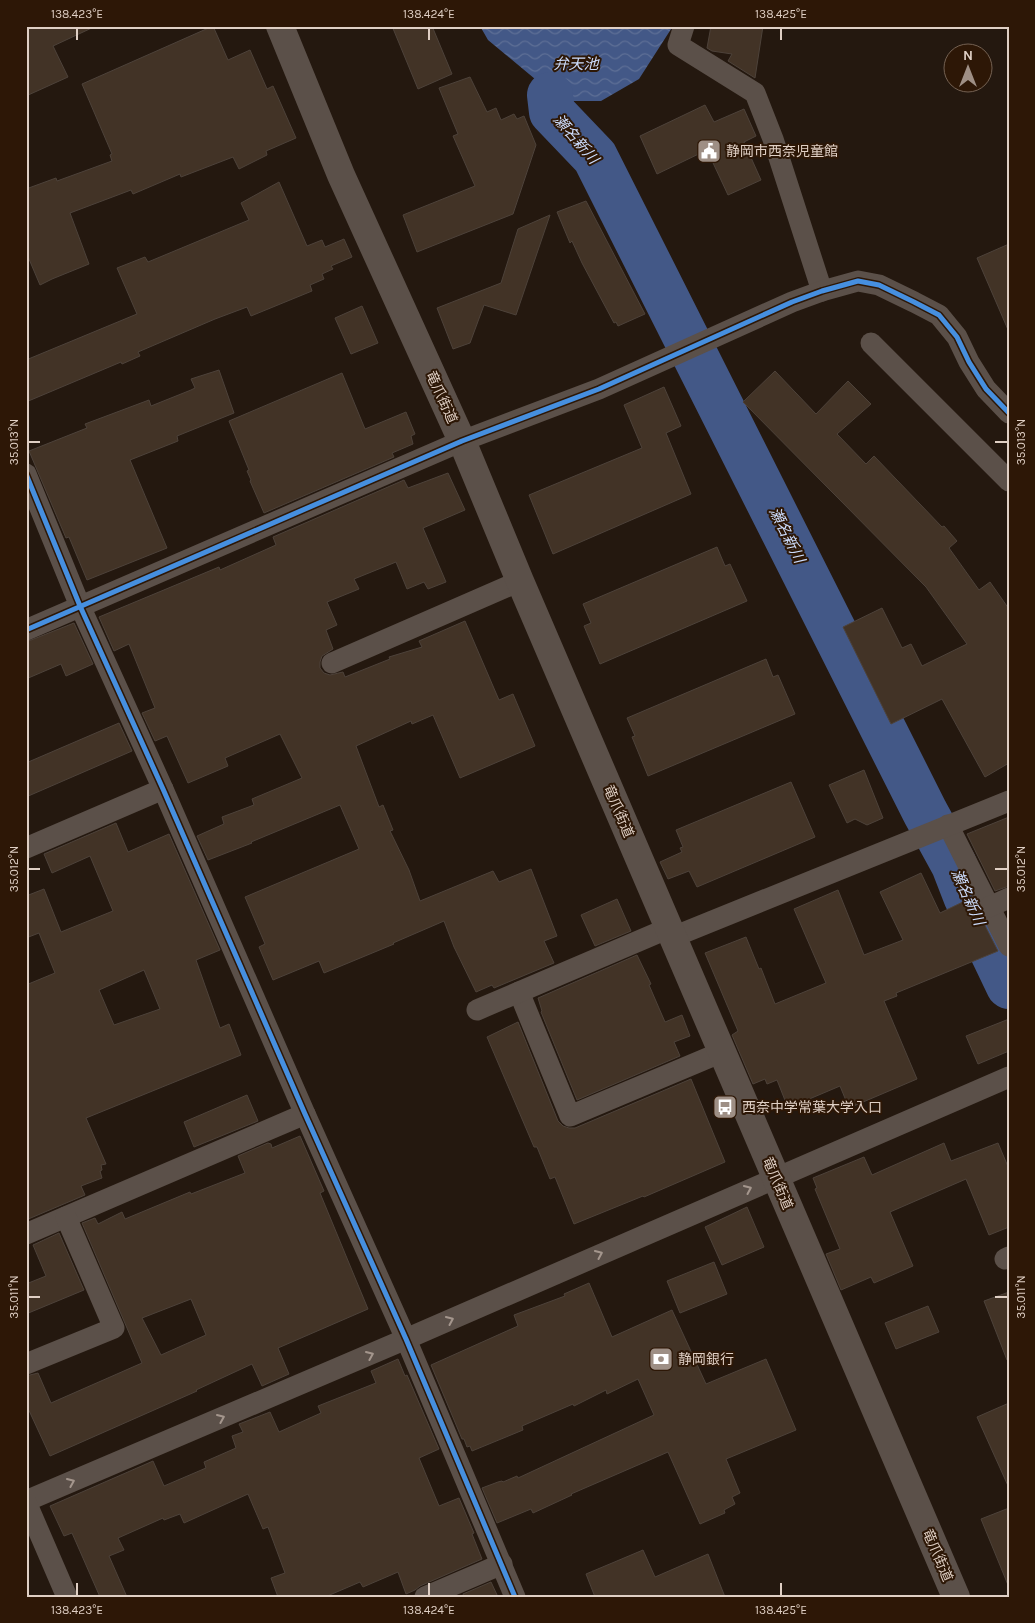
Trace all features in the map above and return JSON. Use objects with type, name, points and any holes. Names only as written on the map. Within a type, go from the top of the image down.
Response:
[{"type":"main road","name":"竜爪街道","points":[[280,26],[341,175],[462,441],[520,581],[956,1597]]},
{"type":"street","points":[[684,26],[678,45],[755,93],[773,139],[822,291]]},
{"type":"street","points":[[26,630],[462,441],[599,389],[792,302],[858,281],[879,285],[939,315],[957,337],[969,362],[986,389],[1009,413]]},
{"type":"street","points":[[871,343],[1009,481]]},
{"type":"street","points":[[26,474],[80,606],[406,1339],[515,1597]]},
{"type":"street","points":[[332,663],[520,581]]},
{"type":"street","points":[[26,848],[163,789]]},
{"type":"street","points":[[477,1010],[1009,800]]},
{"type":"street","points":[[948,825],[1009,946]]},
{"type":"street","points":[[989,907],[1009,898]]},
{"type":"street","points":[[519,992],[570,1116],[722,1052]]},
{"type":"street","points":[[67,1597],[28,1508],[406,1339],[1009,1076]]},
{"type":"street","points":[[26,1234],[305,1114]]},
{"type":"street","points":[[26,1364],[114,1328],[66,1217]]},
{"type":"street","points":[[425,1597],[502,1564]]},
{"type":"water","name":"弁天池","points":[[480,26],[673,26],[639,79],[601,101],[571,101],[550,95],[535,79],[488,40]]},
{"type":"building","points":[[30,26],[96,26],[53,46],[68,77],[26,96],[26,34]]},
{"type":"building","points":[[213,26],[228,60],[250,50],[267,89],[273,86],[296,138],[266,151],[267,155],[239,169],[233,157],[181,177],[180,174],[133,194],[131,190],[70,213],[89,264],[40,285],[26,252],[26,189],[56,178],[57,181],[112,161],[110,155],[112,154],[82,84]]},
{"type":"building","points":[[392,26],[432,26],[452,74],[418,89]]},
{"type":"building","points":[[711,26],[763,26],[755,78],[728,61],[732,54],[712,51],[707,48]]},
{"type":"building","points":[[470,77],[487,112],[496,108],[501,120],[514,114],[517,119],[524,116],[536,145],[513,214],[417,252],[403,215],[475,186],[453,136],[458,134],[439,88]]},
{"type":"building","points":[[705,105],[714,122],[744,109],[756,136],[744,142],[761,180],[728,195],[707,150],[657,174],[640,136]]},
{"type":"building","points":[[279,182],[307,246],[322,240],[325,247],[344,239],[352,257],[331,266],[333,269],[322,274],[324,279],[310,285],[312,291],[251,316],[247,307],[215,319],[138,352],[140,356],[122,364],[121,362],[26,402],[26,360],[137,314],[117,268],[145,257],[148,262],[249,220],[241,203]]},
{"type":"building","points":[[586,201],[645,314],[618,326],[616,322],[614,323],[572,241],[570,243],[557,212]]},
{"type":"building","points":[[550,215],[516,315],[484,305],[470,343],[453,349],[437,308],[501,283],[518,229]]},
{"type":"building","points":[[1009,244],[1009,332],[977,258]]},
{"type":"building","points":[[362,306],[378,343],[351,354],[335,318]]},
{"type":"building","points":[[219,370],[234,413],[177,436],[178,441],[130,460],[167,548],[87,580],[69,537],[66,538],[29,451],[87,428],[85,424],[149,400],[151,406],[191,390],[195,388],[191,379]]},
{"type":"building","points":[[775,371],[816,414],[848,381],[871,404],[837,434],[866,464],[874,456],[942,527],[944,526],[957,541],[949,548],[979,590],[990,582],[1009,609],[1009,763],[985,777],[942,699],[891,724],[843,627],[882,608],[902,648],[911,644],[922,666],[967,644],[926,587],[743,402]]},
{"type":"building","points":[[342,373],[365,429],[406,412],[415,434],[411,436],[413,444],[392,453],[394,457],[264,513],[250,481],[247,471],[249,470],[229,421]]},
{"type":"building","points":[[664,387],[681,426],[666,433],[691,494],[553,554],[529,495],[642,448],[624,405]]},
{"type":"building","points":[[448,473],[465,510],[423,528],[446,582],[428,589],[424,582],[407,589],[396,562],[354,579],[359,589],[327,602],[337,625],[326,630],[333,649],[322,656],[320,668],[324,673],[330,675],[343,672],[345,677],[390,659],[389,657],[422,647],[419,641],[465,621],[499,700],[513,694],[535,746],[460,778],[433,715],[412,724],[411,721],[356,746],[379,807],[383,805],[393,830],[390,831],[409,870],[420,901],[493,871],[499,882],[531,869],[557,936],[544,941],[554,963],[494,988],[492,985],[476,992],[454,947],[444,921],[324,973],[319,961],[273,980],[259,947],[265,944],[245,897],[359,849],[340,805],[208,860],[197,836],[224,824],[222,817],[254,805],[252,799],[302,778],[280,734],[225,758],[228,766],[188,783],[167,736],[155,741],[142,713],[155,708],[129,644],[114,651],[99,617],[219,567],[220,570],[276,545],[273,537],[404,480],[408,488]]},
{"type":"building","points":[[717,547],[725,566],[730,564],[747,601],[600,664],[584,626],[591,623],[583,604]]},
{"type":"building","points":[[74,623],[93,664],[66,676],[61,664],[26,679],[26,642]]},
{"type":"building","points":[[766,659],[773,677],[778,675],[795,714],[648,776],[632,737],[635,736],[627,718]]},
{"type":"building","points":[[119,723],[132,751],[26,797],[26,763]]},
{"type":"building","points":[[864,770],[883,818],[867,825],[855,819],[847,823],[829,785]]},
{"type":"building","points":[[791,782],[815,837],[697,887],[689,871],[668,879],[660,862],[682,852],[680,848],[683,847],[676,830]]},
{"type":"building","points":[[1009,817],[1009,886],[995,891],[967,834]]},
{"type":"building","points":[[116,823],[128,852],[169,834],[220,950],[196,960],[220,1028],[229,1024],[241,1055],[86,1118],[106,1164],[101,1165],[102,1178],[81,1186],[85,1195],[26,1220],[26,985],[55,973],[39,933],[26,938],[26,896],[44,889],[61,932],[113,911],[90,856],[52,873],[44,854]],"holes":[[[144,970],[160,1009],[114,1025],[99,990]]]},
{"type":"building","points":[[921,873],[940,913],[971,898],[998,951],[896,993],[897,996],[884,1001],[917,1079],[849,1108],[840,1086],[788,1108],[777,1080],[767,1084],[765,1079],[753,1084],[732,1035],[738,1031],[705,953],[746,937],[775,1004],[826,983],[794,909],[838,890],[864,955],[903,940],[880,892]]},
{"type":"building","points":[[617,899],[631,931],[595,946],[581,915]]},
{"type":"building","points":[[637,955],[651,984],[649,985],[665,1022],[682,1015],[690,1036],[674,1042],[680,1056],[577,1100],[541,1012],[538,998]]},
{"type":"building","points":[[1009,1019],[1009,1051],[978,1064],[966,1036]]},
{"type":"building","points":[[518,1022],[558,1121],[563,1126],[575,1128],[691,1079],[725,1162],[644,1197],[574,1224],[555,1177],[550,1179],[537,1147],[534,1147],[487,1037]]},
{"type":"building","points":[[247,1095],[258,1121],[194,1147],[184,1122]]},
{"type":"building","points":[[300,1136],[324,1191],[320,1193],[368,1309],[278,1348],[289,1374],[262,1386],[252,1364],[197,1391],[50,1456],[26,1404],[26,1376],[38,1373],[51,1403],[142,1363],[82,1223],[95,1218],[98,1224],[122,1212],[125,1219],[190,1192],[191,1194],[245,1173],[238,1156],[268,1143],[271,1144],[272,1148]],"holes":[[[191,1299],[206,1335],[161,1355],[142,1318]]]},
{"type":"building","points":[[944,1143],[951,1161],[998,1143],[1009,1169],[1009,1227],[989,1235],[966,1179],[890,1212],[913,1266],[874,1283],[871,1277],[841,1290],[826,1254],[840,1249],[815,1189],[817,1188],[813,1178],[864,1157],[872,1175]]},
{"type":"building","points":[[747,1207],[764,1247],[722,1265],[705,1227]]},
{"type":"building","points":[[59,1233],[84,1290],[26,1314],[26,1284],[46,1276],[33,1245]]},
{"type":"building","points":[[714,1262],[727,1294],[680,1313],[667,1281]]},
{"type":"building","points":[[589,1283],[612,1337],[672,1310],[706,1384],[766,1359],[796,1430],[726,1459],[740,1493],[732,1497],[735,1504],[724,1510],[725,1513],[700,1524],[668,1452],[571,1494],[533,1513],[531,1509],[497,1523],[482,1488],[517,1476],[518,1478],[654,1415],[638,1379],[607,1394],[606,1390],[574,1406],[573,1404],[522,1426],[523,1430],[472,1451],[470,1446],[467,1447],[464,1439],[462,1439],[431,1365],[518,1326],[514,1315],[565,1296],[564,1294]]},
{"type":"building","points":[[1009,1292],[1009,1360],[1007,1360],[984,1301]]},
{"type":"building","points":[[928,1306],[939,1332],[896,1349],[885,1323]]},
{"type":"building","points":[[398,1359],[405,1376],[407,1375],[439,1449],[419,1458],[439,1506],[459,1498],[474,1533],[472,1534],[482,1559],[406,1594],[398,1572],[363,1587],[360,1582],[325,1597],[278,1597],[271,1578],[285,1573],[268,1527],[263,1529],[248,1494],[184,1523],[180,1514],[164,1520],[163,1518],[118,1538],[124,1550],[109,1556],[127,1597],[100,1597],[72,1533],[64,1536],[50,1506],[153,1461],[164,1486],[206,1468],[204,1462],[236,1448],[232,1436],[243,1432],[239,1424],[270,1412],[279,1432],[321,1413],[318,1406],[376,1383],[371,1371]]},
{"type":"building","points":[[1009,1403],[1009,1488],[977,1417]]},
{"type":"building","points":[[1009,1508],[1009,1585],[1008,1585],[981,1519]]},
{"type":"building","points":[[643,1550],[655,1577],[708,1554],[725,1597],[595,1597],[586,1574]]},
{"type":"building","points":[[491,1582],[498,1597],[464,1597],[463,1594]]},
{"type":"waterway","name":"瀬名新川","points":[[550,95],[552,112],[595,157],[925,812],[954,865],[966,896],[1009,986]]},
{"type":"cycle path","points":[[26,630],[462,441],[599,389],[792,302],[858,281],[879,285],[939,315],[957,337],[969,362],[986,389],[1009,413]]},
{"type":"cycle path","points":[[26,474],[80,606],[406,1339],[515,1597]]},
{"type":"place","name":"静岡市西奈児童館","points":[[709,151]]},
{"type":"place","name":"西奈中学常葉大学入口","points":[[725,1107]]},
{"type":"place","name":"静岡銀行","points":[[661,1359]]}]
